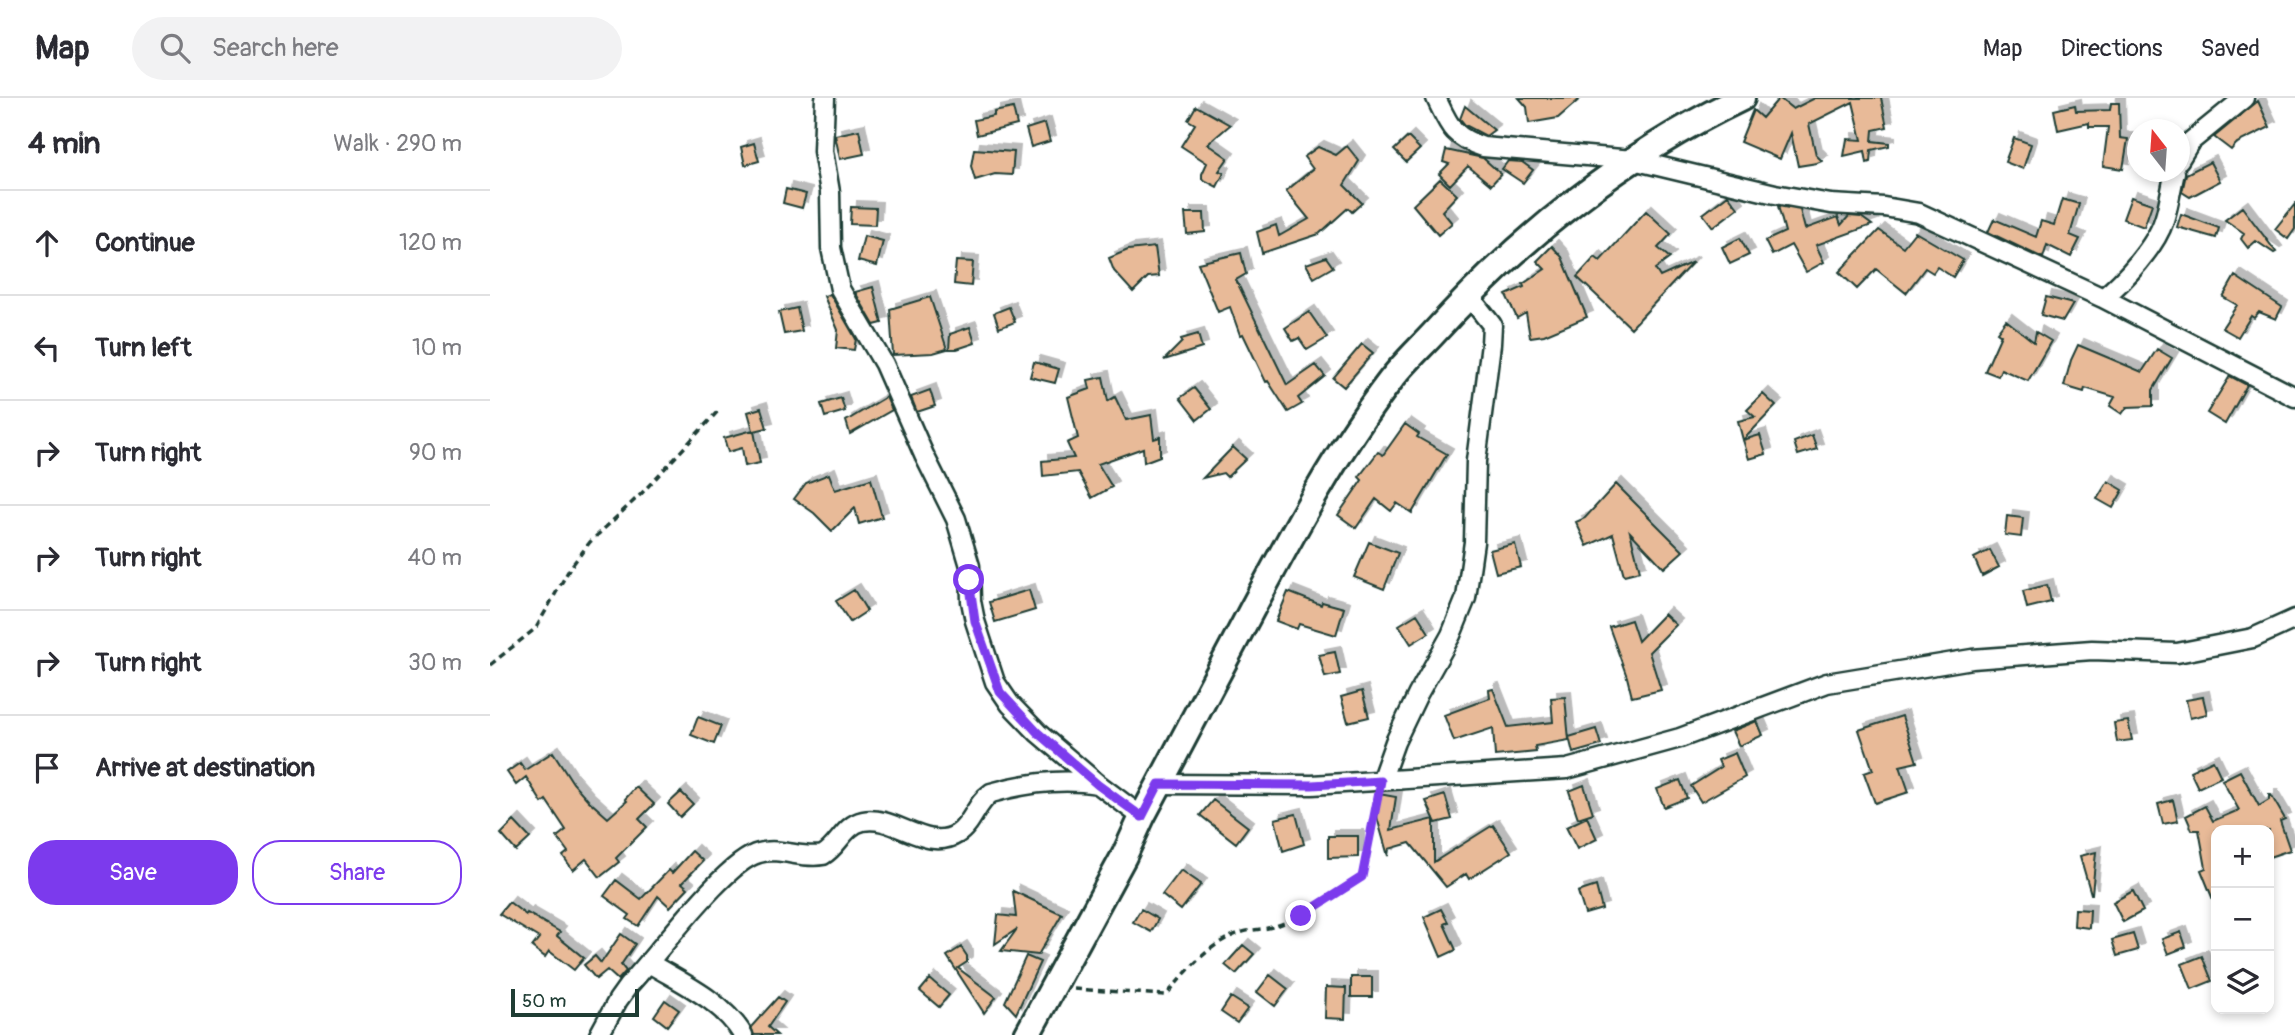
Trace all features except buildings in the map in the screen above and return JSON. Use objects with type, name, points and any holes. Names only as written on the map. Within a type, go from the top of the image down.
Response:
[{"type":"main road","points":[[1027,1035],[1274,567],[1326,476],[1391,380],[1466,297],[1511,254],[1559,215],[1633,160],[1709,114],[1742,98]]},
{"type":"street","points":[[825,98],[824,151],[830,192],[831,248],[840,289],[884,364],[924,456],[956,519],[970,566],[971,601],[975,621],[995,682],[1010,704],[1038,733],[1098,785],[1142,817]]},
{"type":"street","points":[[1436,98],[1452,131],[1464,141],[1483,148],[1633,160],[1775,194],[1831,204],[1884,207],[1919,213],[2103,298],[2295,397]]},
{"type":"street","points":[[2190,142],[2244,98]]},
{"type":"street","points":[[2103,298],[2118,286],[2141,259],[2164,223],[2173,182]]},
{"type":"street","points":[[1381,781],[1395,741],[1451,635],[1466,598],[1474,542],[1476,461],[1492,325],[1466,297]]},
{"type":"street","points":[[1159,784],[1312,785],[1567,769],[1680,738],[1827,683],[1972,659],[2092,650],[2177,653],[2253,638],[2295,619]]},
{"type":"street","points":[[599,1035],[618,1000],[649,963],[729,870],[753,855],[767,851],[823,855],[854,824],[868,820],[930,838],[946,838],[957,834],[982,799],[991,793],[1055,781],[1098,785]]},
{"type":"street","points":[[649,963],[723,1011],[735,1021],[743,1035]]},
{"type":"path","points":[[490,665],[536,628],[570,568],[590,542],[640,494],[719,410]]},
{"type":"path","points":[[1054,987],[1166,995],[1197,959],[1228,939],[1240,933],[1271,928],[1301,916],[1355,883],[1362,877],[1381,781]]},
{"type":"route","points":[[969,580],[975,621],[1000,692],[1038,733],[1098,785],[1142,817],[1159,784],[1312,785],[1381,781],[1362,877],[1301,916]]}]
